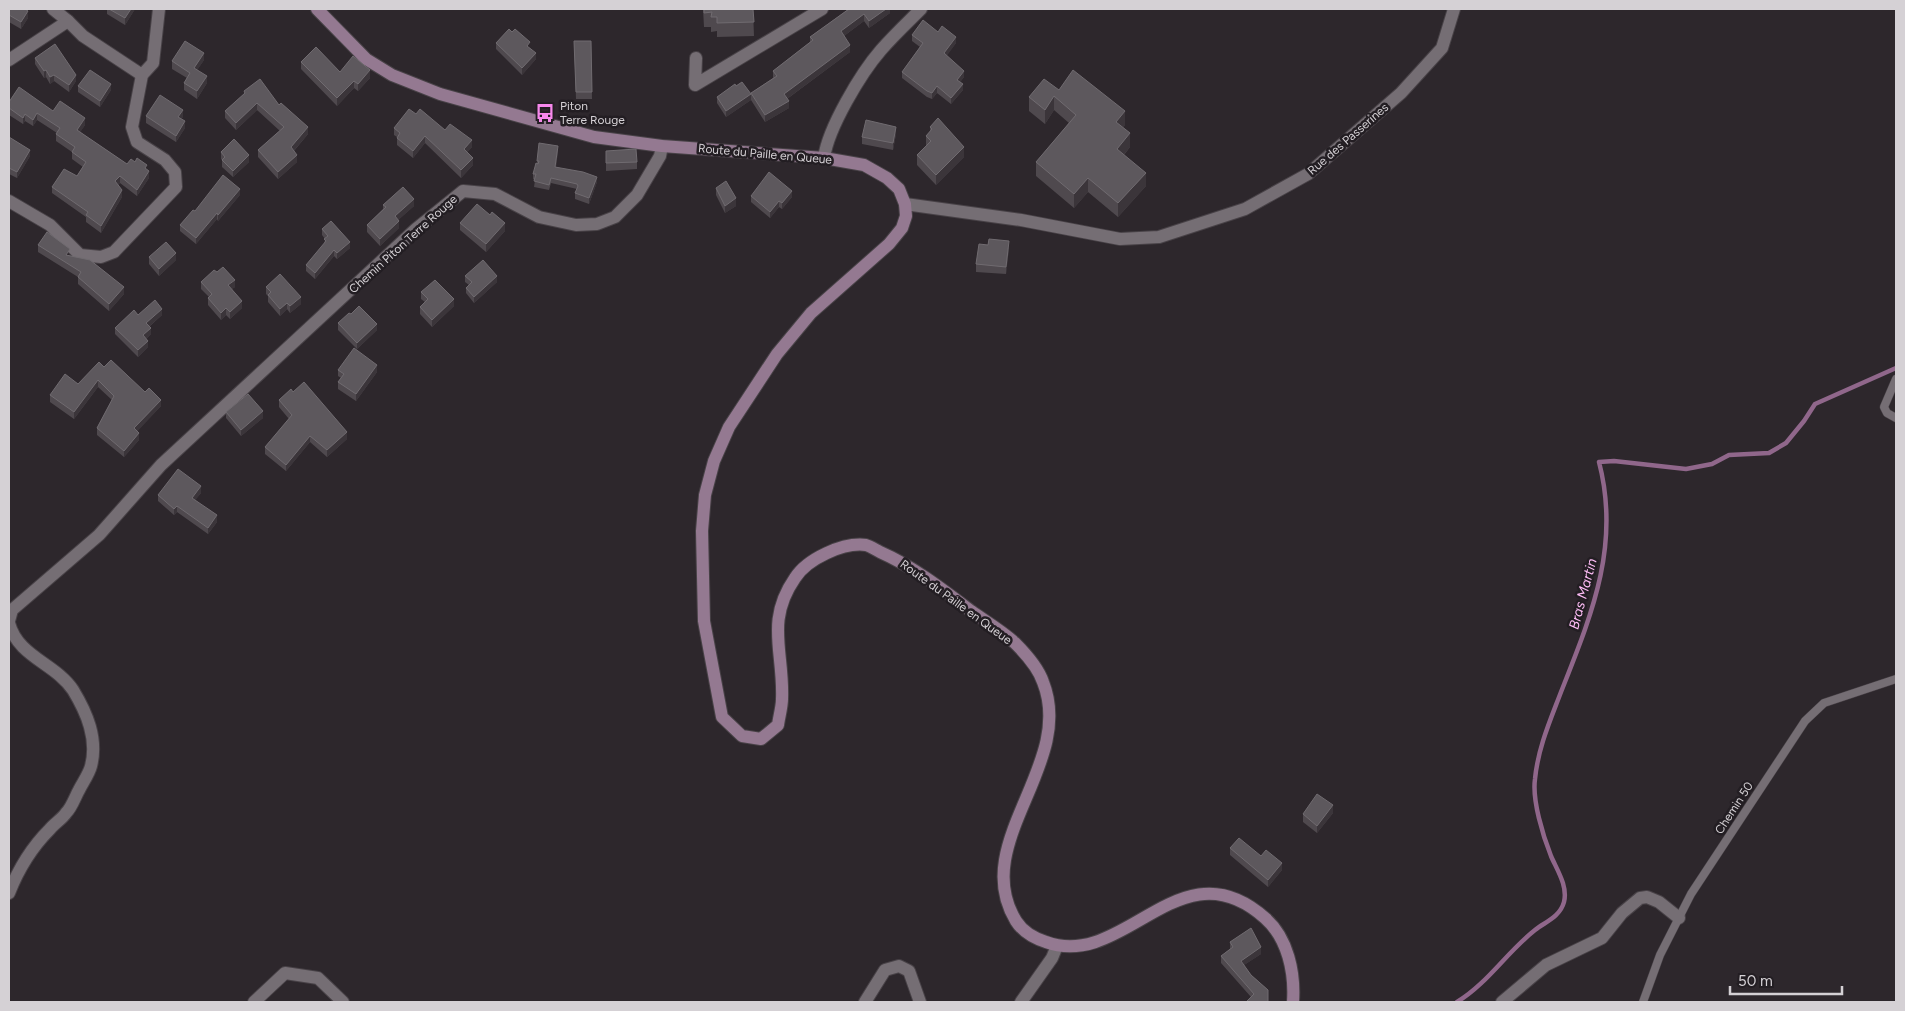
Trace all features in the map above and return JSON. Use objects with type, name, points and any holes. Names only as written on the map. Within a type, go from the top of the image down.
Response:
[{"type":"main road","name":"Route du Paille en Queue","points":[[317,9],[366,59],[392,75],[440,94],[580,134],[662,146],[824,158],[864,165],[887,178],[899,189],[905,204],[906,216],[902,228],[889,244],[811,312],[777,354],[729,427],[714,461],[705,495],[702,531],[704,621],[722,717],[742,736],[761,739],[778,725],[782,698],[776,637],[778,615],[785,594],[796,576],[815,557],[840,549],[866,545],[906,563],[1013,642],[1031,661],[1044,682],[1049,706],[1048,737],[1041,764],[1007,844],[1004,877],[1007,900],[1016,922],[1030,937],[1057,946],[1074,946],[1102,939],[1185,896],[1208,893],[1230,896],[1254,907],[1269,921],[1282,939],[1290,960],[1294,990],[1292,1002]]},
{"type":"street","points":[[53,9],[83,36],[142,75]]},
{"type":"street","points":[[9,201],[50,225],[80,255],[101,257],[114,252],[176,187],[176,172],[165,160],[137,142],[132,127],[142,75],[153,63],[159,9]]},
{"type":"street","points":[[696,58],[695,85],[822,9]]},
{"type":"street","points":[[824,158],[825,148],[840,114],[854,90],[880,51],[921,9]]},
{"type":"street","name":"Rue des Passerines","points":[[905,204],[1021,220],[1120,239],[1159,237],[1245,209],[1308,174],[1401,93],[1442,48],[1454,9]]},
{"type":"street","points":[[9,60],[68,21]]},
{"type":"street","name":"Chemin Piton Terre Rouge","points":[[9,622],[12,610],[99,535],[161,465],[416,229],[463,191],[495,194],[539,217],[576,225],[597,224],[615,217],[637,195],[660,156],[662,146]]},
{"type":"street","points":[[9,622],[12,635],[20,645],[33,657],[57,673],[72,689],[88,721],[94,741],[91,767],[67,813],[36,844],[14,880],[9,893]]},
{"type":"street","points":[[1502,1002],[1546,965],[1602,938],[1622,913],[1640,898],[1647,897],[1659,902],[1679,918]]},
{"type":"street","points":[[1021,1002],[1052,958],[1057,946]]},
{"type":"street","points":[[865,1002],[885,970],[899,966],[909,971],[920,1002]]},
{"type":"street","points":[[254,1002],[285,973],[318,978],[343,1002]]},
{"type":"lane","points":[[1896,379],[1884,407],[1887,413],[1896,418]]},
{"type":"lane","name":"Chemin 50","points":[[1643,1002],[1660,955],[1691,894],[1805,720],[1824,703],[1896,679]]},
{"type":"building","points":[[9,9],[25,9],[28,11],[21,22],[9,15]]},
{"type":"building","points":[[109,9],[131,9],[125,18]]},
{"type":"building","points":[[704,9],[753,9],[754,22],[717,23],[717,17],[711,17],[712,12],[704,13]]},
{"type":"building","points":[[849,9],[886,9],[869,21],[864,14],[841,31],[850,45],[784,94],[789,101],[765,115],[751,93],[777,76],[773,71],[813,40],[810,37]]},
{"type":"building","points":[[923,20],[938,32],[942,26],[956,37],[944,53],[964,71],[957,80],[963,84],[951,98],[937,86],[932,93],[927,91],[902,72],[923,43],[912,35]]},
{"type":"building","points":[[509,29],[512,32],[515,29],[530,42],[527,46],[536,53],[522,68],[496,43]]},
{"type":"building","points":[[185,41],[204,53],[194,68],[207,76],[197,91],[184,83],[190,73],[172,61]]},
{"type":"building","points":[[574,41],[591,41],[592,92],[576,92]]},
{"type":"building","points":[[55,44],[76,75],[69,85],[54,75],[50,77],[35,58]]},
{"type":"building","points":[[316,47],[340,72],[353,56],[370,70],[358,84],[354,81],[337,98],[301,62]]},
{"type":"building","points":[[90,70],[111,84],[100,101],[78,86]]},
{"type":"building","points":[[1073,70],[1125,111],[1116,122],[1130,133],[1117,149],[1146,173],[1118,203],[1088,178],[1074,194],[1036,162],[1076,115],[1054,96],[1045,110],[1029,97],[1044,79],[1059,90]]},
{"type":"building","points":[[260,79],[279,105],[281,103],[308,127],[291,147],[297,155],[278,172],[258,150],[284,127],[257,103],[236,123],[225,111],[245,93],[244,91]]},
{"type":"building","points":[[742,82],[751,94],[726,111],[717,97],[735,84],[736,86]]},
{"type":"building","points":[[19,87],[53,111],[60,101],[85,118],[77,130],[127,164],[131,159],[135,162],[137,158],[147,165],[145,168],[149,171],[137,190],[120,176],[115,181],[122,190],[101,226],[86,215],[88,212],[52,187],[64,169],[77,176],[86,162],[72,152],[75,147],[56,134],[60,128],[37,113],[33,120],[25,114],[23,118],[9,108],[9,102]]},
{"type":"building","points":[[160,95],[183,110],[178,117],[185,121],[176,136],[146,116]]},
{"type":"building","points":[[409,109],[416,114],[420,109],[445,130],[450,124],[472,140],[464,149],[473,158],[461,170],[425,136],[413,151],[397,138],[400,133],[394,128]]},
{"type":"building","points":[[938,118],[964,147],[936,175],[917,155],[931,141],[926,136],[932,129],[930,127]]},
{"type":"building","points":[[866,120],[896,127],[893,143],[862,137]]},
{"type":"building","points":[[9,137],[30,150],[17,172],[9,168]]},
{"type":"building","points":[[234,139],[249,155],[233,171],[222,160],[225,157],[221,152]]},
{"type":"building","points":[[539,143],[558,146],[555,167],[583,172],[597,177],[589,198],[575,193],[577,184],[551,178],[549,185],[534,181],[536,174],[533,174],[536,163],[538,164],[539,161],[537,161]]},
{"type":"building","points":[[636,149],[637,162],[606,163],[606,151]]},
{"type":"building","points":[[769,172],[792,191],[782,203],[779,201],[770,212],[751,196]]},
{"type":"building","points":[[223,175],[240,189],[196,238],[180,225],[193,210],[195,211]]},
{"type":"building","points":[[726,181],[736,198],[725,206],[716,188]]},
{"type":"building","points":[[403,187],[414,199],[395,216],[399,221],[380,239],[367,225],[386,207],[383,205]]},
{"type":"building","points":[[477,204],[490,215],[492,212],[505,223],[486,244],[460,223]]},
{"type":"building","points":[[331,221],[350,242],[337,253],[334,250],[315,273],[306,265],[326,241],[324,239],[328,236],[322,229]]},
{"type":"building","points":[[47,232],[70,249],[66,255],[90,260],[124,287],[109,304],[78,277],[81,272],[38,245]]},
{"type":"building","points":[[989,239],[1009,241],[1006,267],[976,264],[979,244],[988,245]]},
{"type":"building","points":[[166,242],[176,253],[159,269],[149,257]]},
{"type":"building","points":[[483,260],[497,276],[474,297],[466,288],[472,282],[465,276]]},
{"type":"building","points":[[223,267],[235,280],[228,285],[242,301],[230,312],[226,308],[221,313],[208,298],[212,294],[201,282],[214,270],[217,272]]},
{"type":"building","points":[[280,274],[301,297],[290,306],[287,303],[280,309],[268,295],[271,292],[266,287]]},
{"type":"building","points":[[435,280],[454,299],[432,320],[420,307],[428,299],[421,292]]},
{"type":"building","points":[[155,300],[162,309],[146,323],[151,328],[143,335],[148,341],[138,350],[115,328],[134,310],[138,315]]},
{"type":"building","points":[[359,306],[377,324],[357,343],[338,323]]},
{"type":"building","points":[[354,348],[377,365],[356,394],[338,382],[344,374],[338,370]]},
{"type":"building","points":[[111,360],[145,392],[149,388],[161,400],[134,428],[139,433],[124,451],[97,428],[114,396],[98,380],[74,412],[50,395],[65,374],[78,384],[99,362],[104,367]]},
{"type":"building","points":[[304,382],[347,432],[327,450],[310,436],[286,465],[265,447],[292,415],[279,400],[291,389],[293,392]]},
{"type":"building","points":[[248,394],[263,411],[241,430],[226,412]]},
{"type":"building","points":[[178,469],[201,486],[192,498],[217,515],[208,528],[177,506],[174,509],[158,495]]},
{"type":"building","points":[[1317,794],[1333,805],[1317,826],[1303,814]]},
{"type":"building","points":[[1239,838],[1261,856],[1266,850],[1282,863],[1268,880],[1230,848]]},
{"type":"building","points":[[1251,928],[1261,947],[1241,961],[1251,975],[1268,990],[1268,1002],[1246,1002],[1254,994],[1221,956],[1233,947],[1230,942]]},
{"type":"waterway","name":"Bras Martin","points":[[1457,1002],[1478,986],[1535,930],[1552,919],[1559,912],[1564,902],[1565,890],[1548,848],[1539,818],[1534,788],[1539,756],[1545,735],[1583,636],[1600,580],[1605,552],[1607,523],[1605,493],[1599,462],[1614,461],[1686,469],[1712,464],[1729,455],[1769,453],[1786,443],[1815,404],[1896,368]]},
{"type":"place","name":"Piton Terre Rouge","points":[[545,113]]}]
